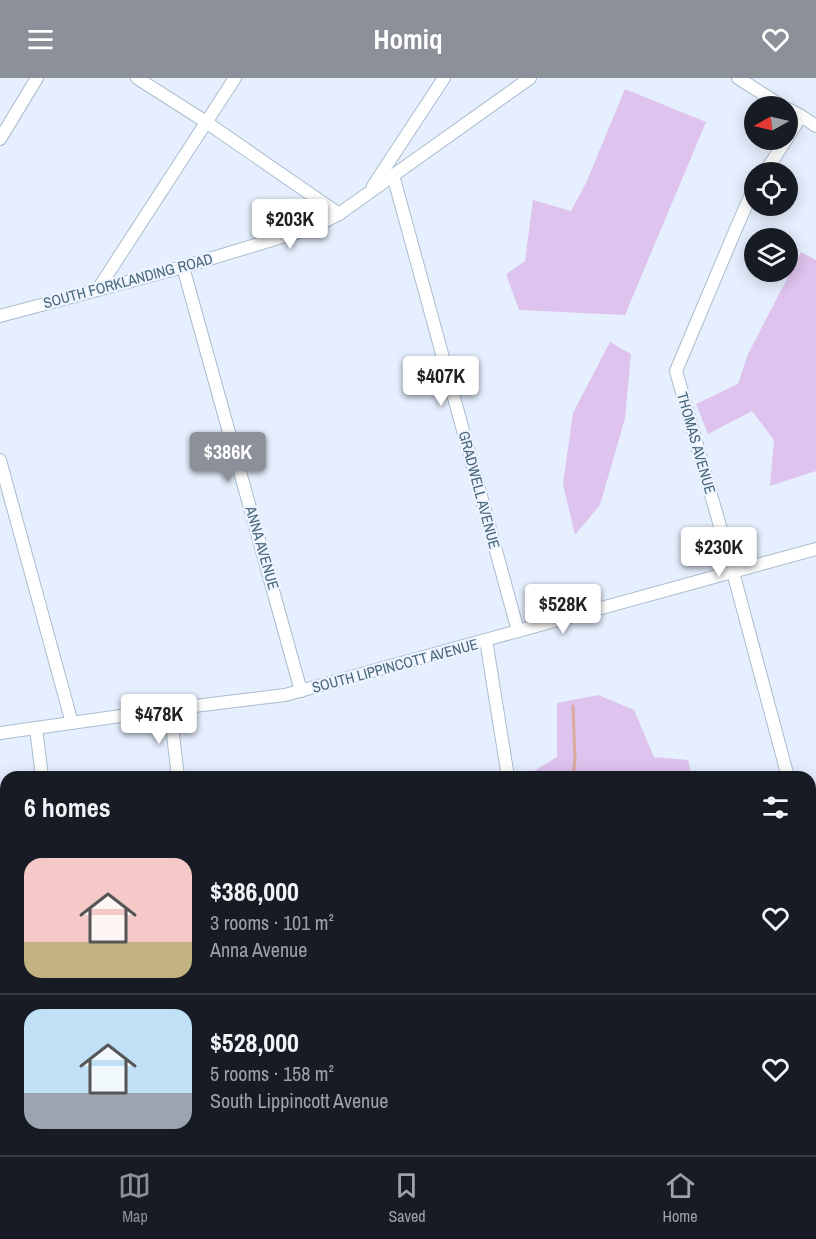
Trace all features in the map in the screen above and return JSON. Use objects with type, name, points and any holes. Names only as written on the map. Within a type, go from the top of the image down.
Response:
[{"type":"street","points":[[0,139],[37,78]]},
{"type":"street","points":[[137,78],[206,122],[339,214]]},
{"type":"street","points":[[98,289],[235,78]]},
{"type":"street","points":[[370,192],[444,78]]},
{"type":"street","name":"SOUTH FORKLANDING ROAD","points":[[0,316],[183,267],[322,223],[339,214],[530,78]]},
{"type":"street","points":[[738,78],[766,96]]},
{"type":"street","points":[[798,114],[816,126]]},
{"type":"street","points":[[798,121],[801,116]]},
{"type":"street","name":"GRADWELL AVENUE","points":[[393,175],[518,631]]},
{"type":"street","name":"THOMAS AVENUE","points":[[744,211],[676,371],[786,771]]},
{"type":"street","name":"ANNA AVENUE","points":[[183,267],[301,691]]},
{"type":"street","points":[[1,465],[72,723]]},
{"type":"street","name":"SOUTH LIPPINCOTT AVENUE","points":[[0,733],[245,701],[301,691],[816,549]]},
{"type":"street","points":[[486,640],[507,771]]},
{"type":"street","points":[[170,709],[177,771]]},
{"type":"street","points":[[36,728],[41,771]]},
{"type":"shaded area","points":[[625,89],[706,122],[625,315],[519,310],[506,274],[525,261],[533,200],[571,211],[586,183]]},
{"type":"shaded area","points":[[801,252],[816,260],[816,471],[770,486],[774,440],[752,411],[708,434],[696,404],[738,384],[748,354],[785,282],[798,282],[798,258]]},
{"type":"shaded area","points":[[610,342],[631,354],[625,418],[600,505],[575,535],[563,484],[573,413]]},
{"type":"shaded area","points":[[598,695],[634,710],[654,757],[688,760],[691,771],[534,771],[557,757],[557,703]]},
{"type":"waterway","points":[[573,706],[574,771]]}]
